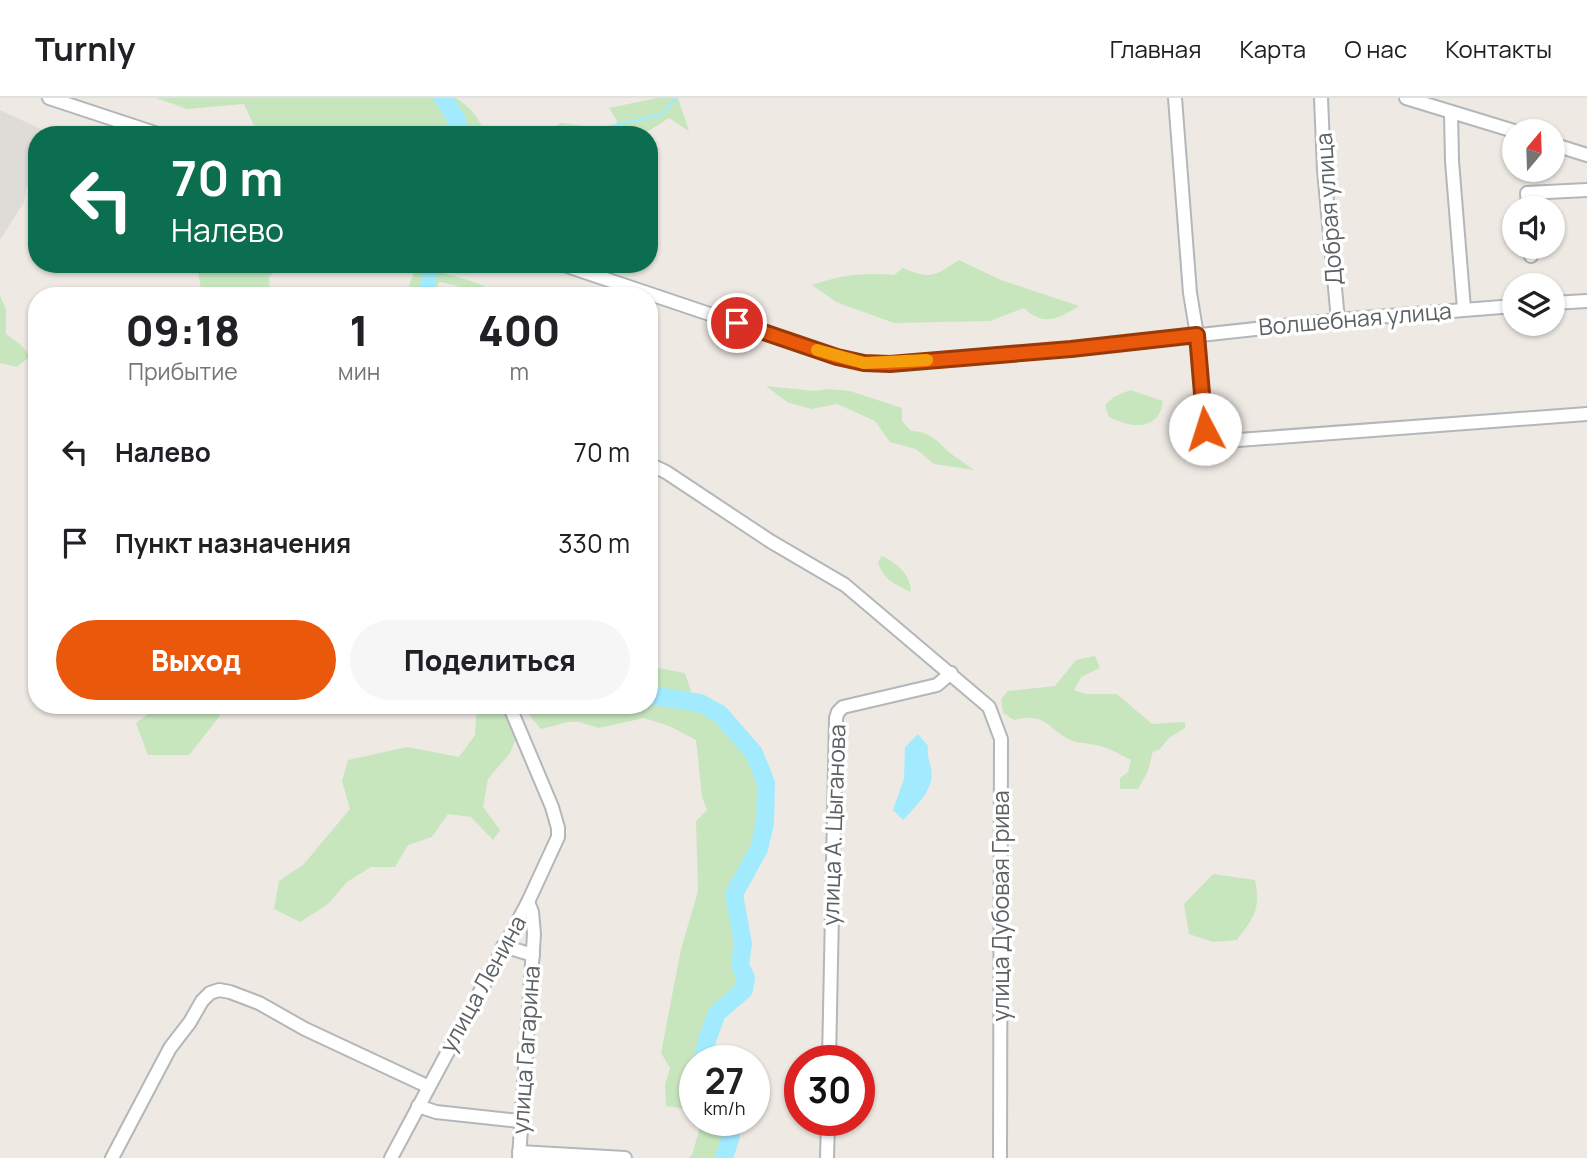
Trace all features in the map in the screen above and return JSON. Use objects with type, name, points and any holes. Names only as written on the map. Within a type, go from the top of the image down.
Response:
[{"type":"street","points":[[49,98],[134,126]]},
{"type":"street","points":[[1175,98],[1190,293],[1197,335],[1205,429],[1209,435],[1216,439],[1238,440],[1587,414]]},
{"type":"street","name":"Добрая улица","points":[[1321,98],[1324,170],[1338,320]]},
{"type":"street","points":[[1406,98],[1502,127]]},
{"type":"street","points":[[1451,112],[1464,309]]},
{"type":"street","points":[[1565,148],[1587,155]]},
{"type":"street","points":[[1527,196],[1527,193],[1587,190]]},
{"type":"street","name":"Волшебная улица","points":[[586,273],[627,287]]},
{"type":"street","points":[[610,287],[612,282]]},
{"type":"street","name":"Волшебная улица","points":[[658,297],[837,357],[864,363],[890,364],[1502,307]]},
{"type":"street","points":[[1565,302],[1587,301]]},
{"type":"street","name":"улица Дубовая Грива","points":[[658,468],[770,541],[845,585],[989,707],[1001,739],[1000,1158]]},
{"type":"street","name":"улица А. Цыганова","points":[[829,1045],[836,718],[843,707],[937,685],[951,673]]},
{"type":"street","name":"улица Ленина","points":[[391,1158],[427,1086],[528,902],[558,837],[552,807],[513,714]]},
{"type":"street","name":"улица Гагарина","points":[[519,1155],[533,955],[533,918],[528,902]]},
{"type":"street","points":[[503,946],[533,955]]},
{"type":"street","points":[[112,1158],[170,1048],[202,1001],[210,993],[219,990],[259,1003],[305,1029],[427,1086]]},
{"type":"street","points":[[418,1106],[436,1111],[520,1121]]},
{"type":"street","points":[[827,1158],[828,1136]]},
{"type":"street","points":[[519,1155],[625,1158]]},
{"type":"shaded area","points":[[0,110],[34,126],[28,126],[28,184],[24,202],[0,240]]},
{"type":"green space","points":[[156,98],[456,98],[474,114],[481,126],[461,126],[454,117],[452,126],[254,126],[244,104],[187,109]]},
{"type":"green space","points":[[657,98],[678,98],[689,131],[669,118],[656,126],[618,126],[609,108]]},
{"type":"green space","points":[[561,123],[584,126],[556,126]]},
{"type":"green space","points":[[959,260],[1001,280],[1079,306],[1051,319],[1038,318],[1024,308],[990,321],[894,323],[836,302],[812,285],[852,275],[894,275],[903,268],[920,274],[932,274]]},
{"type":"green space","points":[[198,273],[273,273],[269,277],[270,287],[201,287]]},
{"type":"green space","points":[[413,273],[441,273],[486,287],[460,287],[439,282],[437,287],[409,287]]},
{"type":"green space","points":[[0,296],[6,309],[6,334],[21,345],[28,358],[17,367],[0,363]]},
{"type":"green space","points":[[766,386],[814,391],[850,391],[902,408],[902,421],[911,431],[933,438],[974,470],[934,464],[916,449],[890,442],[875,421],[837,404],[811,409],[787,402]]},
{"type":"green space","points":[[1130,390],[1163,401],[1156,418],[1150,423],[1126,424],[1109,417],[1105,405],[1114,397]]},
{"type":"green space","points":[[882,556],[902,570],[911,592],[886,577],[878,562]]},
{"type":"green space","points":[[1095,656],[1100,668],[1081,677],[1074,690],[1086,694],[1117,694],[1152,724],[1185,722],[1185,728],[1169,738],[1159,750],[1153,751],[1148,771],[1138,789],[1120,789],[1120,778],[1128,772],[1131,760],[1104,747],[1073,741],[1041,720],[1014,720],[1003,713],[1001,699],[1008,691],[1055,686],[1076,660]]},
{"type":"green space","points":[[658,668],[685,673],[692,694],[700,703],[720,714],[754,753],[766,783],[765,823],[759,849],[734,894],[743,944],[740,965],[746,978],[744,990],[717,1013],[706,1045],[679,1045],[679,1108],[666,1106],[665,1085],[670,1068],[661,1053],[681,949],[698,891],[696,821],[707,810],[702,797],[696,740],[669,726],[644,718],[599,728],[568,722],[541,729],[528,714],[658,714]]},
{"type":"green space","points":[[148,714],[220,714],[189,755],[148,755],[136,723]]},
{"type":"green space","points":[[476,714],[507,714],[517,736],[510,753],[488,779],[483,807],[500,830],[493,840],[471,817],[448,814],[432,837],[408,845],[395,867],[371,867],[347,882],[328,904],[300,922],[274,909],[279,881],[303,865],[350,809],[342,781],[348,760],[407,747],[459,757],[475,735]]},
{"type":"green space","points":[[1213,874],[1255,880],[1255,913],[1237,940],[1213,942],[1189,934],[1184,904]]},
{"type":"green space","points":[[697,1136],[731,1136],[726,1139],[716,1158],[688,1158],[692,1155]]},
{"type":"water","points":[[422,273],[437,273],[435,287],[420,287]]},
{"type":"water","points":[[918,734],[928,746],[932,775],[928,790],[903,820],[893,810],[904,779],[905,747]]},
{"type":"waterway","points":[[443,98],[458,126]]},
{"type":"waterway","points":[[612,126],[663,114],[675,98]]},
{"type":"waterway","points":[[457,120],[465,126]]},
{"type":"waterway","points":[[658,696],[700,703],[720,714],[754,753],[766,783],[765,823],[759,849],[734,894],[743,944],[740,965],[746,978],[744,990],[717,1013],[706,1045]]},
{"type":"waterway","points":[[724,1158],[731,1136]]},
{"type":"slow traffic","points":[[817,350],[864,363],[890,364],[927,360]]},
{"type":"route","points":[[737,323],[837,357],[864,363],[890,364],[1197,335],[1205,429]]}]
